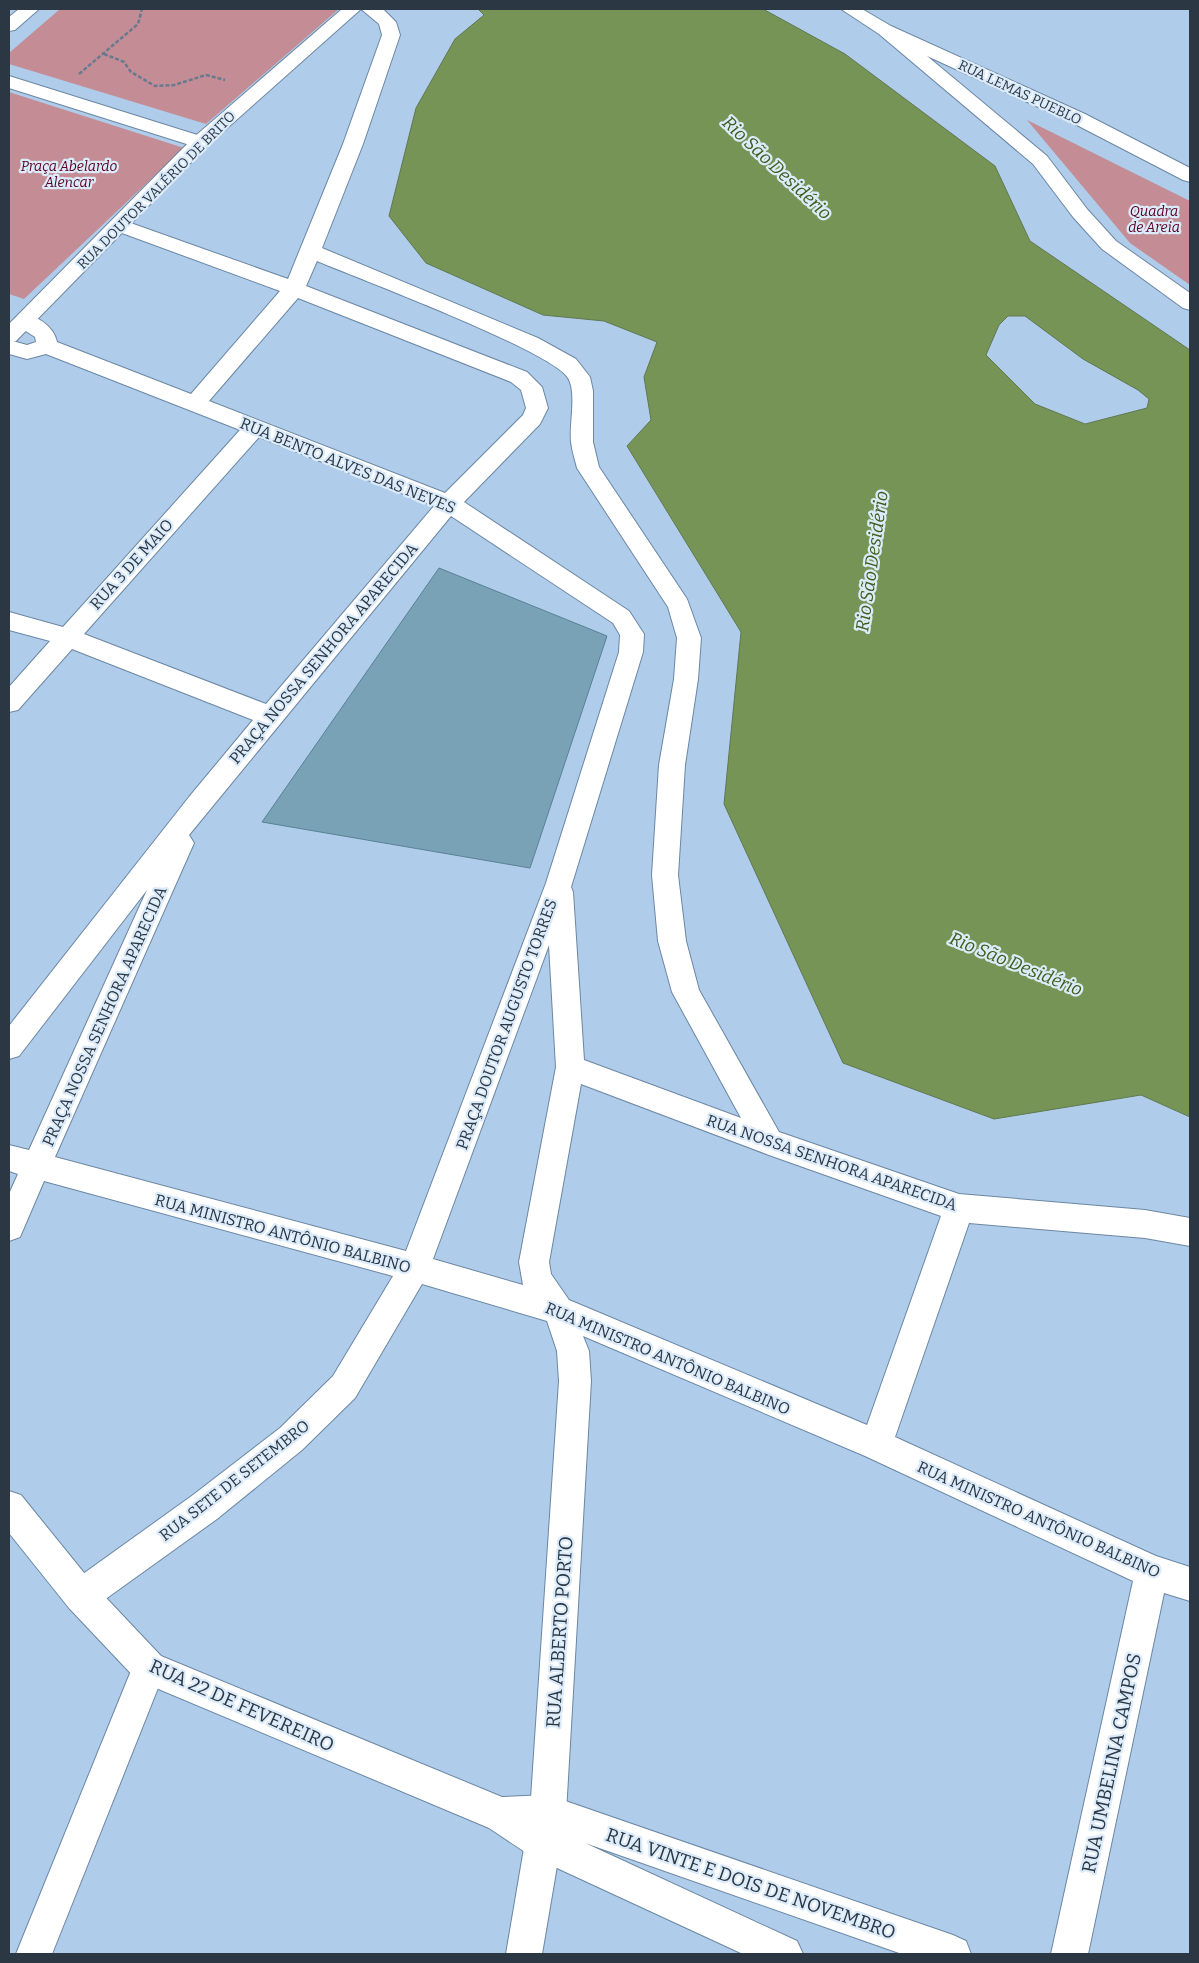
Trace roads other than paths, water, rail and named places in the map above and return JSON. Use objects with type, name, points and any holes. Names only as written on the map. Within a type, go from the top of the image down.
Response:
[{"type":"street","points":[[9,26],[30,9]]},
{"type":"street","name":"RUA DOUTOR VALÉRIO DE BRITO","points":[[9,336],[17,318],[118,225],[200,142],[352,9]]},
{"type":"street","points":[[195,403],[294,289],[311,251],[353,144],[391,35],[390,26],[384,17],[370,9]]},
{"type":"street","name":"RUA LEMAS PUEBLO","points":[[850,9],[884,30],[1078,118],[1190,176]]},
{"type":"street","points":[[884,30],[1040,160],[1080,213],[1109,245],[1190,303]]},
{"type":"street","points":[[9,82],[200,142]]},
{"type":"street","points":[[118,225],[294,289]]},
{"type":"street","points":[[311,251],[531,343],[568,364],[579,376],[582,391],[582,442],[588,468],[679,605],[689,638],[686,679],[672,765],[666,866],[672,941],[686,992],[769,1142]]},
{"type":"street","name":"PRAÇA NOSSA SENHORA APARECIDA","points":[[9,1047],[269,716],[449,503],[532,419],[537,408],[536,398],[530,387],[519,377],[294,289]]},
{"type":"street","points":[[9,347],[27,352],[47,346],[45,334],[17,318]]},
{"type":"street","name":"RUA BENTO ALVES DAS NEVES","points":[[47,346],[449,503],[621,617],[632,634],[632,652],[559,883]]},
{"type":"street","name":"RUA 3 DE MAIO","points":[[9,703],[255,427]]},
{"type":"street","points":[[9,621],[66,637],[269,716]]},
{"type":"street","name":"PRAÇA NOSSA SENHORA APARECIDA","points":[[9,1227],[198,804]]},
{"type":"street","name":"PRAÇA DOUTOR AUGUSTO TORRES","points":[[558,1310],[536,1279],[534,1262],[540,1239],[570,1067],[559,883]]},
{"type":"street","name":"PRAÇA DOUTOR AUGUSTO TORRES","points":[[415,1268],[559,883]]},
{"type":"street","name":"RUA NOSSA SENHORA APARECIDA","points":[[570,1067],[769,1142],[959,1208],[1145,1224],[1190,1232]]},
{"type":"street","name":"RUA MINISTRO ANTÔNIO BALBINO","points":[[9,1158],[36,1167],[415,1268],[558,1310],[876,1445],[1152,1572],[1190,1584]]},
{"type":"street","points":[[876,1445],[959,1208]]},
{"type":"street","name":"RUA SETE DE SETEMBRO","points":[[81,1596],[205,1507],[298,1433],[344,1387],[415,1268]]},
{"type":"street","name":"RUA ALBERTO PORTO","points":[[524,1954],[546,1828],[575,1381],[573,1351],[558,1310]]},
{"type":"street","name":"RUA 22 DE FEVEREIRO","points":[[9,1507],[81,1596],[149,1668],[502,1816],[546,1828]]},
{"type":"street","name":"RUA UMBELINA CAMPOS","points":[[1070,1954],[1152,1572]]},
{"type":"street","points":[[34,1954],[149,1668]]},
{"type":"street","name":"RUA VINTE E DOIS DE NOVEMBRO","points":[[546,1828],[784,1954]]},
{"type":"street","name":"RUA VINTE E DOIS DE NOVEMBRO","points":[[546,1828],[668,1853],[953,1954]]},
{"type":"water","name":"Rio São Desidério","points":[[478,9],[763,9],[845,54],[995,166],[1030,241],[1190,350],[1190,1117],[1141,1095],[994,1119],[843,1063],[724,804],[741,632],[627,446],[651,420],[644,377],[657,342],[604,321],[543,315],[426,263],[389,216],[416,108],[455,39],[484,15]],"holes":[[[1008,316],[1025,316],[1083,359],[1138,390],[1149,399],[1147,408],[1085,424],[1035,404],[986,355],[999,325]]]},
{"type":"park label","name":"Praça Abelardo Alencar","points":[[69,174]]},
{"type":"park label","name":"Quadra de Areia","points":[[1154,220]]}]
